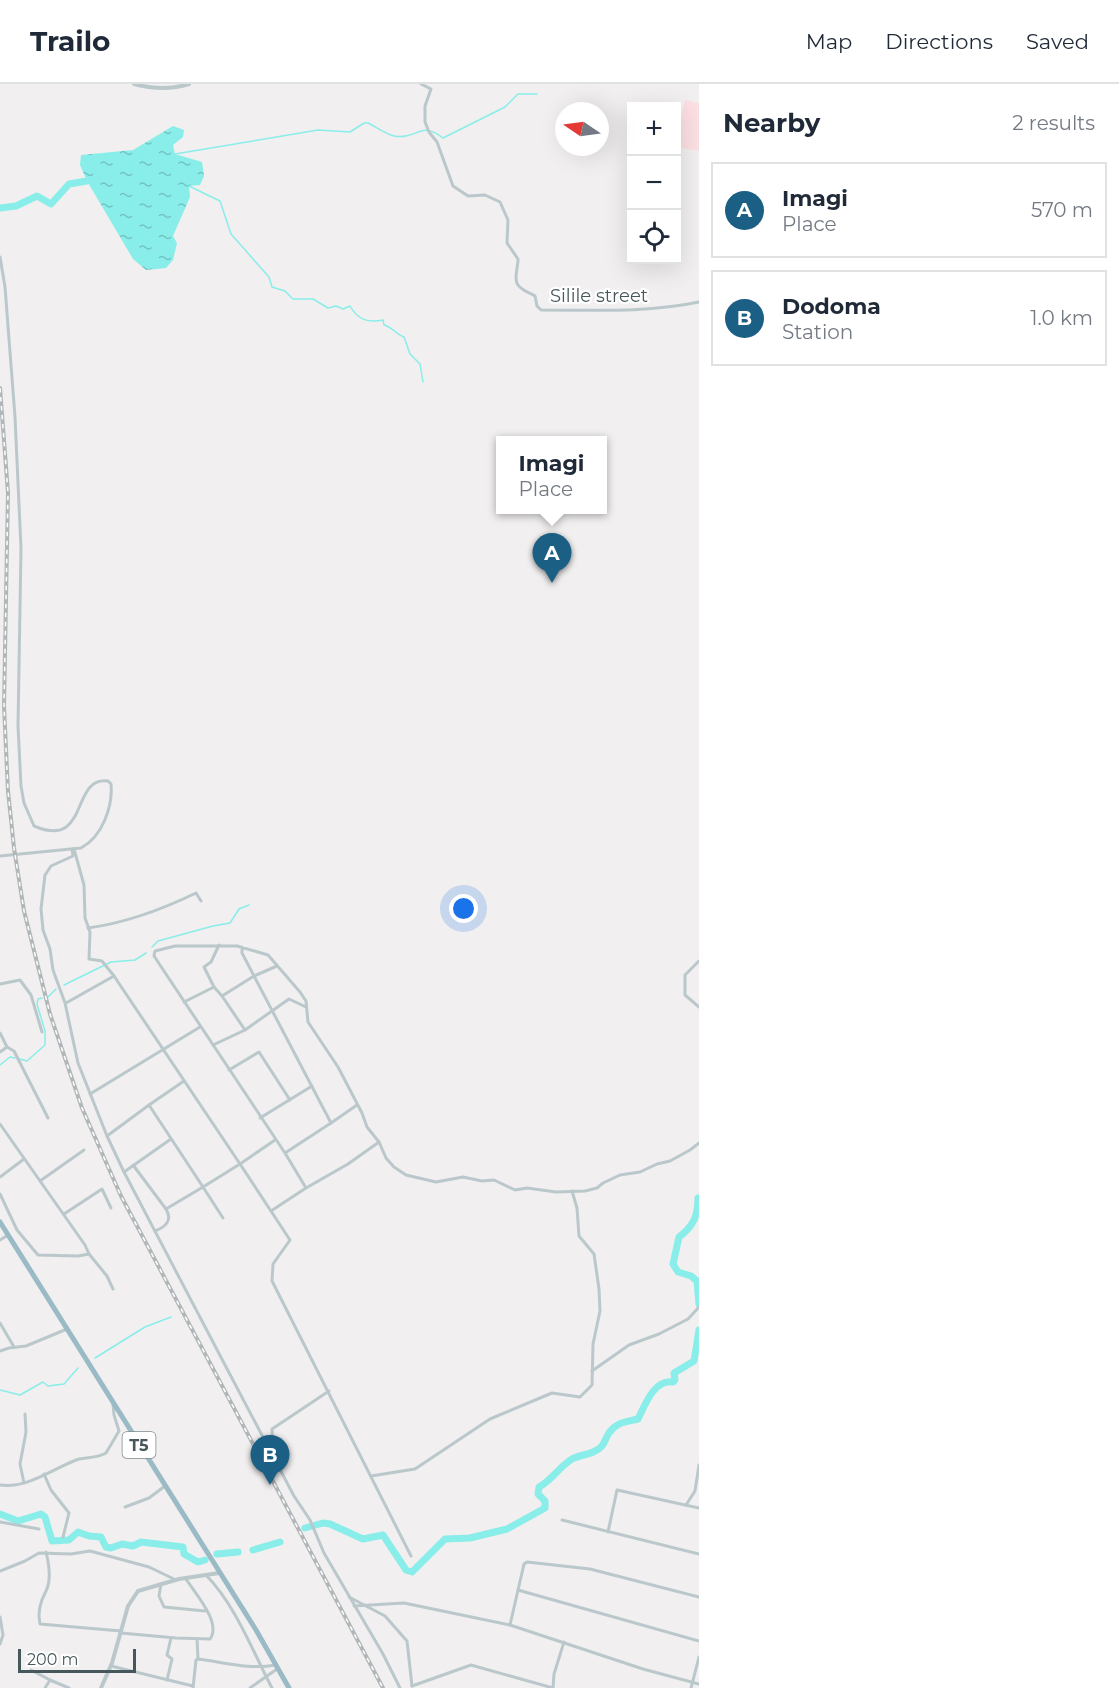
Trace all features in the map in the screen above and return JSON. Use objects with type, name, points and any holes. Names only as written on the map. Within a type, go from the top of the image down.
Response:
[{"type":"highway","name":"T5","points":[[0,1222],[278,1666],[289,1688]]},
{"type":"street","points":[[134,84],[167,89],[189,84]]},
{"type":"street","name":"Silile street","points":[[421,84],[431,89],[425,106],[425,122],[437,142],[453,186],[468,196],[485,195],[500,202],[508,220],[507,243],[518,259],[517,285],[535,296],[539,309],[640,311],[674,308],[699,302]]},
{"type":"street","points":[[0,257],[15,417],[21,548],[18,726],[24,803],[34,826],[56,832],[69,826],[88,789],[96,782],[102,780],[111,784],[110,806],[101,827],[88,844],[81,848],[0,856]]},
{"type":"street","points":[[73,849],[84,885],[89,959],[102,961],[114,976],[290,1240],[273,1264],[272,1281],[411,1556]]},
{"type":"street","points":[[73,849],[73,856],[70,859],[51,866],[45,875],[42,891],[43,930],[50,949],[53,970],[65,1003],[78,1063],[90,1094],[107,1136],[155,1232],[273,1456],[310,1521],[324,1553],[383,1654],[400,1688]]},
{"type":"street","points":[[88,928],[105,926],[174,903],[196,893],[201,901]]},
{"type":"street","points":[[219,945],[211,962],[204,967],[214,987],[245,1030]]},
{"type":"street","points":[[306,1188],[285,1153],[183,1003],[154,956],[155,951],[175,946],[219,945],[242,947],[268,955],[304,998],[308,1022],[338,1067],[367,1127],[379,1142],[386,1158],[406,1175],[436,1182],[463,1177],[482,1181],[494,1180],[515,1190],[527,1188],[556,1192],[593,1190],[616,1177],[640,1172],[670,1161],[699,1143]]},
{"type":"street","points":[[242,947],[242,953],[331,1123]]},
{"type":"street","points":[[699,961],[685,975],[685,995],[699,1007]]},
{"type":"street","points":[[222,996],[254,976],[277,966]]},
{"type":"street","points":[[65,1003],[114,976]]},
{"type":"street","points":[[0,984],[20,980],[31,995],[42,1032]]},
{"type":"street","points":[[183,1003],[214,987]]},
{"type":"street","points":[[213,1045],[245,1030],[289,999],[306,1007]]},
{"type":"street","points":[[90,1094],[200,1027]]},
{"type":"street","points":[[0,1033],[7,1047],[14,1052],[48,1118]]},
{"type":"street","points":[[0,1052],[7,1047]]},
{"type":"street","points":[[229,1070],[259,1052],[290,1100]]},
{"type":"street","points":[[107,1136],[185,1080]]},
{"type":"street","points":[[260,1118],[312,1086]]},
{"type":"street","points":[[149,1105],[223,1218]]},
{"type":"street","points":[[285,1153],[357,1105]]},
{"type":"street","points":[[0,1124],[86,1245],[88,1254],[107,1276],[113,1289]]},
{"type":"street","points":[[124,1172],[171,1139]]},
{"type":"street","points":[[166,1209],[275,1140]]},
{"type":"street","points":[[271,1211],[348,1164],[379,1142]]},
{"type":"street","points":[[40,1181],[84,1150]]},
{"type":"street","points":[[0,1177],[24,1159]]},
{"type":"street","points":[[133,1165],[169,1216],[169,1221],[164,1227],[155,1232]]},
{"type":"street","points":[[64,1214],[102,1189],[111,1208]]},
{"type":"street","points":[[371,1476],[415,1469],[490,1419],[552,1393],[580,1396],[592,1386],[592,1344],[600,1311],[599,1289],[594,1254],[579,1236],[577,1208],[572,1191]]},
{"type":"street","points":[[0,1194],[17,1230],[38,1255],[88,1254]]},
{"type":"street","points":[[0,1240],[17,1230]]},
{"type":"street","points":[[592,1371],[622,1348],[637,1340],[659,1335],[688,1319],[699,1307]]},
{"type":"street","points":[[0,1323],[14,1347]]},
{"type":"street","points":[[0,1351],[26,1346],[67,1329]]},
{"type":"street","points":[[273,1456],[272,1429],[328,1391]]},
{"type":"street","points":[[0,1485],[11,1486],[24,1483],[81,1459],[106,1453],[119,1431],[113,1402]]},
{"type":"street","points":[[24,1483],[20,1464],[26,1432],[25,1414]]},
{"type":"street","points":[[686,1505],[695,1491],[699,1465]]},
{"type":"street","points":[[44,1474],[51,1490],[69,1513],[63,1537]]},
{"type":"street","points":[[125,1507],[149,1498],[165,1486]]},
{"type":"street","points":[[608,1532],[617,1490],[699,1508]]},
{"type":"street","points":[[562,1520],[699,1554]]},
{"type":"street","points":[[0,1522],[39,1529]]},
{"type":"street","points":[[0,1571],[39,1553],[71,1554],[86,1551],[149,1568],[176,1580]]},
{"type":"street","points":[[46,1552],[49,1575],[40,1604],[40,1624],[208,1640],[214,1631],[212,1619],[186,1578]]},
{"type":"street","points":[[510,1625],[524,1564],[527,1562],[590,1569],[699,1597]]},
{"type":"street","points":[[101,1688],[111,1666],[128,1606],[135,1593],[141,1589],[176,1580],[219,1573]]},
{"type":"street","points":[[206,1575],[226,1602],[272,1688]]},
{"type":"street","points":[[161,1584],[160,1601],[164,1607],[206,1611]]},
{"type":"street","points":[[518,1590],[699,1641]]},
{"type":"street","points":[[349,1597],[385,1616],[407,1641],[412,1687],[471,1665],[553,1688],[554,1674],[564,1642]]},
{"type":"street","points":[[354,1606],[404,1603],[510,1625],[643,1669],[699,1684]]},
{"type":"street","points":[[0,1617],[3,1635],[0,1644]]},
{"type":"street","points":[[167,1680],[172,1659],[167,1655],[171,1638]]},
{"type":"street","points":[[111,1666],[193,1687],[198,1659],[197,1639]]},
{"type":"street","points":[[691,1688],[699,1657]]},
{"type":"street","points":[[198,1659],[220,1664],[278,1666]]},
{"type":"street","points":[[250,1688],[278,1666]]},
{"type":"street","points":[[31,1670],[69,1688]]},
{"type":"street","points":[[45,1688],[50,1680]]},
{"type":"shaded area","points":[[685,100],[699,103],[699,151],[681,148],[681,117]]},
{"type":"water","points":[[173,126],[184,130],[183,137],[173,145],[175,154],[202,162],[204,176],[200,185],[189,186],[190,197],[173,236],[177,243],[173,260],[166,268],[146,270],[133,259],[87,181],[80,165],[81,155],[133,150]]},
{"type":"waterway","points":[[175,154],[318,130],[350,132],[364,123],[394,136],[429,131],[443,138],[505,107],[518,94],[537,94]]},
{"type":"waterway","points":[[0,208],[16,206],[37,196],[51,204],[69,184],[87,181]]},
{"type":"waterway","points":[[189,186],[220,201],[231,234],[269,277],[272,287],[285,291],[293,299],[313,299],[328,308],[336,306],[343,309],[350,306],[356,315],[364,319],[383,320],[384,325],[404,337],[410,354],[420,364],[423,382]]},
{"type":"waterway","points":[[152,947],[158,941],[230,923],[239,909],[249,905]]},
{"type":"waterway","points":[[64,985],[111,962],[135,960],[146,953]]},
{"type":"waterway","points":[[48,997],[56,989]]},
{"type":"waterway","points":[[20,1059],[27,1061],[45,1045],[45,1031],[37,1004],[38,999],[42,998]]},
{"type":"waterway","points":[[0,1065],[10,1057],[15,1058]]},
{"type":"waterway","points":[[698,1198],[694,1220],[679,1237],[673,1264],[678,1272],[691,1276],[697,1281],[699,1304]]},
{"type":"waterway","points":[[95,1358],[145,1327],[171,1317]]},
{"type":"waterway","points":[[305,1528],[323,1523],[363,1539],[383,1535],[406,1570],[412,1572],[445,1539],[470,1538],[507,1529],[545,1508],[545,1501],[538,1494],[539,1487],[572,1459],[599,1449],[615,1427],[638,1419],[655,1389],[666,1382],[673,1382],[674,1373],[694,1361],[699,1330]]},
{"type":"waterway","points":[[0,1390],[20,1395],[43,1382],[48,1386],[64,1384],[78,1368]]},
{"type":"waterway","points":[[0,1514],[18,1521],[41,1514],[45,1517],[52,1541],[69,1540],[78,1532],[101,1537],[106,1547],[111,1548],[122,1544],[133,1546],[141,1542],[183,1547],[184,1554],[198,1562],[205,1560]]},
{"type":"waterway","points":[[253,1550],[280,1542]]},
{"type":"waterway","points":[[217,1554],[238,1552]]},
{"type":"railway","points":[[0,388],[8,493],[4,706],[8,791],[24,911],[50,1014],[82,1108],[121,1196],[383,1688]]},
{"type":"place","name":"Imagi","points":[[552,583]]},
{"type":"place","name":"Dodoma","points":[[270,1485]]}]
